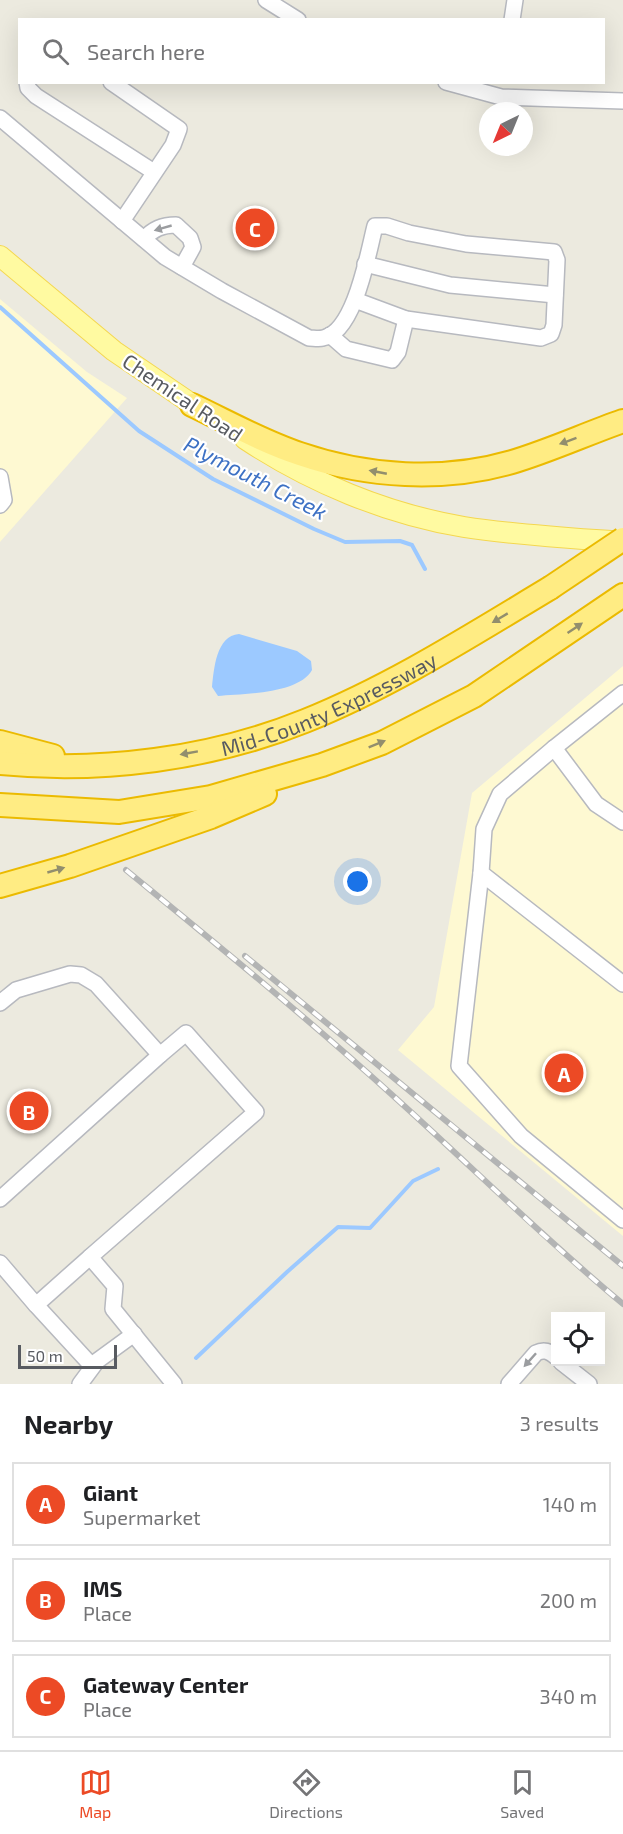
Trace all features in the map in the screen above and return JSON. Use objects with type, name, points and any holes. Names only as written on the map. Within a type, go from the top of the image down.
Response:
[{"type":"highway","points":[[192,405],[300,454],[343,466],[389,474],[453,473],[511,462],[623,421]]},
{"type":"highway","name":"Mid-County Expressway","points":[[0,763],[96,765],[164,758],[260,737],[306,721],[433,659],[550,588],[623,539]]},
{"type":"highway","points":[[0,805],[119,812],[211,797],[322,765],[382,742],[474,696],[623,595]]},
{"type":"highway","points":[[0,742],[40,754],[96,765]]},
{"type":"highway","points":[[0,886],[70,866],[211,817],[256,798],[322,765]]},
{"type":"main road","name":"Chemical Road","points":[[0,256],[114,351],[192,405],[303,474],[383,506],[462,526],[562,537],[623,539]]},
{"type":"street","points":[[266,0],[295,18]]},
{"type":"street","points":[[512,18],[515,0]]},
{"type":"street","points":[[27,84],[28,88],[36,96],[154,172]]},
{"type":"street","points":[[114,84],[179,129],[173,145],[122,221]]},
{"type":"street","points":[[460,84],[623,101]]},
{"type":"street","points":[[0,118],[165,257],[309,338],[324,338],[339,330],[355,300],[375,226],[387,226],[466,244],[554,252],[557,260],[554,325],[551,334],[541,338],[406,319],[355,300]]},
{"type":"street","points":[[144,239],[151,231],[164,225],[176,225],[190,238],[193,247],[182,267]]},
{"type":"street","points":[[365,264],[450,285],[555,295]]},
{"type":"street","points":[[330,335],[346,349],[392,360],[398,352],[406,319]]},
{"type":"street","points":[[0,477],[4,500],[0,505]]},
{"type":"street","points":[[623,693],[500,794],[484,829],[459,1066],[521,1136],[623,1220]]},
{"type":"street","points":[[554,748],[596,804],[623,822]]},
{"type":"street","points":[[481,873],[623,984]]},
{"type":"street","points":[[0,1004],[16,990],[70,974],[81,975],[96,984],[160,1055]]},
{"type":"street","points":[[0,1199],[186,1033],[256,1112],[36,1305]]},
{"type":"street","points":[[90,1257],[115,1286],[113,1309],[174,1384]]},
{"type":"street","points":[[0,1263],[92,1366]]},
{"type":"street","points":[[80,1384],[92,1366],[134,1334]]},
{"type":"street","points":[[509,1384],[536,1353],[542,1350],[551,1354]]},
{"type":"street","points":[[566,1366],[589,1384]]},
{"type":"shaded area","points":[[0,299],[87,372],[127,398],[0,542]]},
{"type":"shaded area","points":[[623,666],[623,1236],[398,1050],[434,1007],[472,793]]},
{"type":"water","points":[[239,634],[297,651],[311,661],[312,670],[305,678],[283,688],[218,696],[212,687],[218,654],[225,641]]},
{"type":"waterway","name":"Plymouth Creek","points":[[0,307],[139,431],[213,479],[345,542],[400,541],[412,545],[425,569]]},
{"type":"waterway","points":[[196,1358],[338,1227],[370,1228],[413,1181],[438,1169]]},
{"type":"railway","points":[[126,870],[358,1064],[563,1253],[623,1304]]},
{"type":"railway","points":[[245,956],[623,1266]]},
{"type":"place","name":"Gateway Center","points":[[255,228]]},
{"type":"place","name":"Giant","points":[[564,1073]]},
{"type":"place","name":"IMS","points":[[29,1111]]}]
